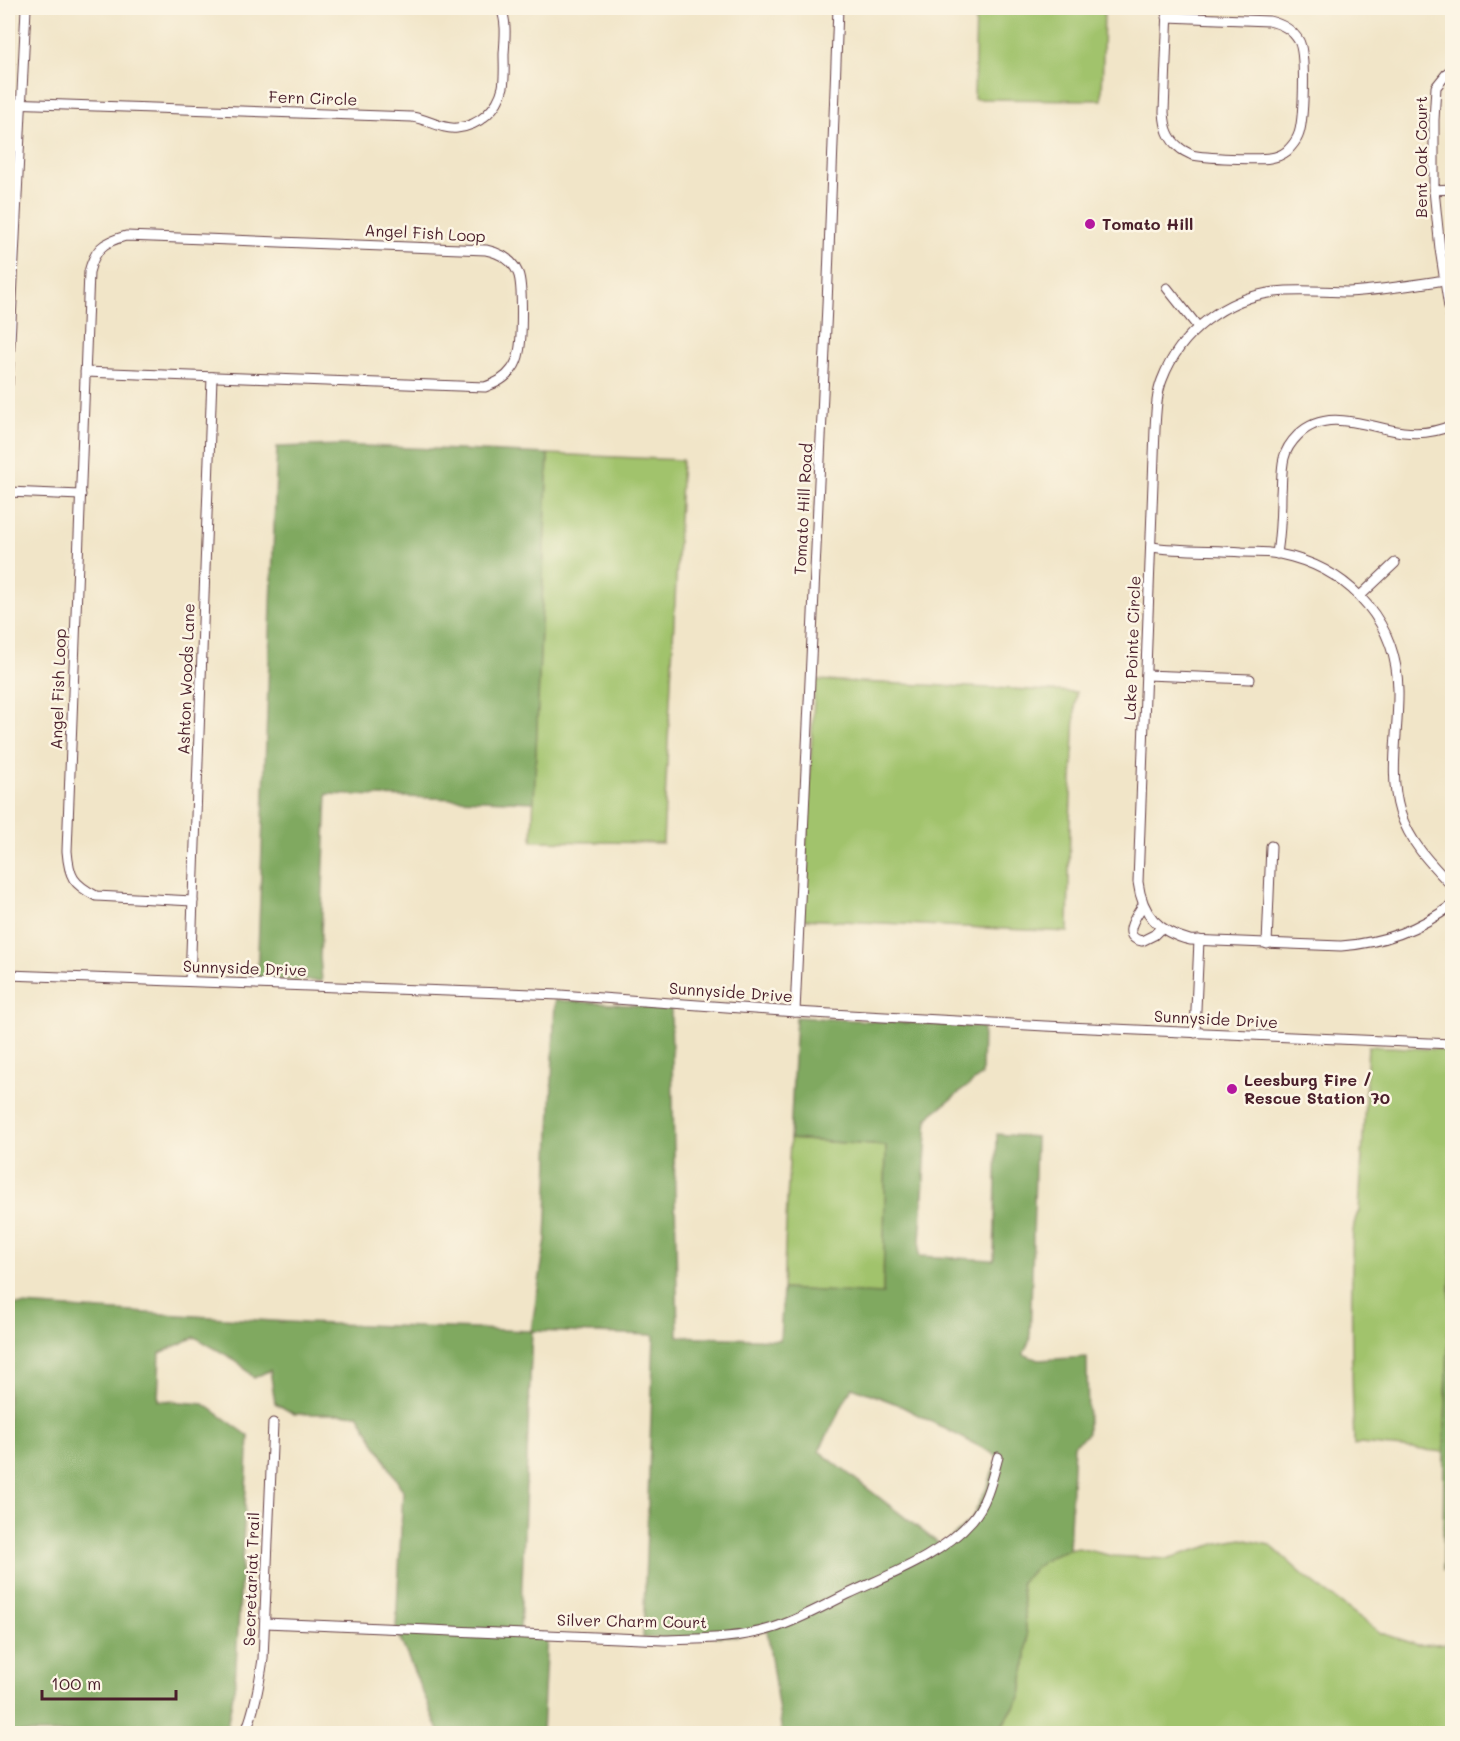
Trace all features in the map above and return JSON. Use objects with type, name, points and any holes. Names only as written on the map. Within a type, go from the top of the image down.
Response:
[{"type":"street","points":[[8,384],[26,8]]},
{"type":"street","name":"Fern Circle","points":[[8,103],[412,117],[422,118],[447,128],[456,128],[480,120],[490,112],[501,94],[506,25],[501,8]]},
{"type":"street","name":"Tomato Hill Road","points":[[795,1012],[825,356],[838,8]]},
{"type":"street","points":[[1167,12],[1269,21],[1281,24],[1292,31],[1299,42],[1303,56],[1302,123],[1298,137],[1288,150],[1268,159],[1193,155],[1181,149],[1171,139],[1165,126],[1164,112],[1167,12]]},
{"type":"street","name":"Bent Oak Court","points":[[1448,72],[1436,87],[1434,190],[1438,240],[1449,280]]},
{"type":"street","points":[[1434,190],[1452,189]]},
{"type":"street","name":"Angel Fish Loop","points":[[85,372],[485,387],[507,376],[514,367],[519,353],[522,287],[519,274],[509,260],[499,253],[486,250],[126,236],[112,240],[100,248],[93,259],[89,272],[85,372],[81,495],[67,851],[68,867],[82,889],[96,896],[193,901]]},
{"type":"street","points":[[1449,280],[1452,327]]},
{"type":"street","name":"Lake Pointe Circle","points":[[1161,928],[1143,905],[1138,882],[1155,429],[1159,392],[1166,369],[1198,327],[1227,306],[1254,296],[1297,290],[1347,292],[1377,290],[1449,280]]},
{"type":"street","points":[[1167,288],[1198,327]]},
{"type":"street","name":"Ashton Woods Lane","points":[[190,981],[212,377]]},
{"type":"street","points":[[1277,554],[1284,457],[1302,431],[1312,425],[1331,420],[1422,433],[1452,425]]},
{"type":"street","points":[[8,492],[81,495]]},
{"type":"street","points":[[1150,547],[1277,554],[1292,557],[1329,572],[1360,596],[1381,624],[1393,654],[1398,689],[1395,780],[1400,812],[1419,849],[1452,886]]},
{"type":"street","points":[[1360,596],[1395,563]]},
{"type":"street","points":[[1146,675],[1250,679]]},
{"type":"street","points":[[1267,944],[1271,846]]},
{"type":"street","points":[[1143,905],[1131,927],[1133,937],[1142,941],[1161,928],[1178,937],[1199,940],[1341,946],[1383,941],[1418,927],[1452,905]]},
{"type":"street","points":[[1195,1033],[1199,940]]},
{"type":"street","name":"Sunnyside Drive","points":[[8,975],[560,995],[795,1012],[1452,1044]]},
{"type":"street","name":"Secretariat Trail","points":[[245,1734],[258,1690],[263,1659],[273,1424]]},
{"type":"street","name":"Silver Charm Court","points":[[265,1623],[664,1640],[719,1638],[763,1631],[798,1619],[923,1558],[958,1535],[974,1519],[987,1495],[998,1457]]},
{"type":"green space","points":[[976,8],[1104,8],[1102,100],[974,99]]},
{"type":"green space","points":[[342,445],[548,454],[534,802],[327,794],[320,957],[322,981],[257,979],[277,447]]},
{"type":"green space","points":[[548,454],[682,460],[663,843],[532,841]]},
{"type":"green space","points":[[815,680],[1076,692],[1068,932],[802,919]]},
{"type":"green space","points":[[555,1000],[671,1008],[678,1336],[780,1340],[783,1289],[883,1294],[886,1146],[790,1139],[796,1017],[983,1027],[982,1075],[928,1117],[919,1256],[994,1260],[997,1134],[1036,1137],[1030,1340],[1023,1354],[1038,1360],[1087,1357],[1088,1433],[1074,1445],[1069,1550],[1049,1558],[1021,1582],[1027,1637],[1021,1696],[997,1733],[782,1733],[767,1630],[736,1636],[643,1638],[654,1335],[532,1331],[520,1633],[547,1634],[542,1733],[440,1733],[396,1629],[403,1491],[358,1414],[294,1414],[275,1403],[270,1370],[254,1378],[237,1361],[195,1337],[160,1353],[158,1400],[204,1404],[249,1436],[235,1683],[226,1733],[8,1733],[8,1304],[305,1323],[531,1331],[546,1239]],"holes":[[[852,1387],[897,1404],[998,1456],[989,1483],[971,1520],[942,1546],[819,1451]]]},
{"type":"green space","points":[[1368,1046],[1452,1050],[1452,1242],[1444,1452],[1354,1445],[1352,1238],[1354,1223],[1359,1211]]},
{"type":"green space","points":[[790,1139],[886,1146],[883,1295],[783,1289]]},
{"type":"green space","points":[[1452,1242],[1452,1569],[1443,1570],[1444,1452]]},
{"type":"green space","points":[[1242,1539],[1270,1545],[1307,1578],[1381,1633],[1418,1645],[1452,1643],[1452,1733],[997,1734],[1021,1696],[1027,1637],[1021,1582],[1040,1563],[1063,1551],[1078,1548],[1113,1556],[1166,1559],[1219,1543]]},
{"type":"place","name":"Tomato Hill","points":[[1090,224]]},
{"type":"place","name":"Leesburg Fire / Rescue Station 70","points":[[1232,1089]]}]
